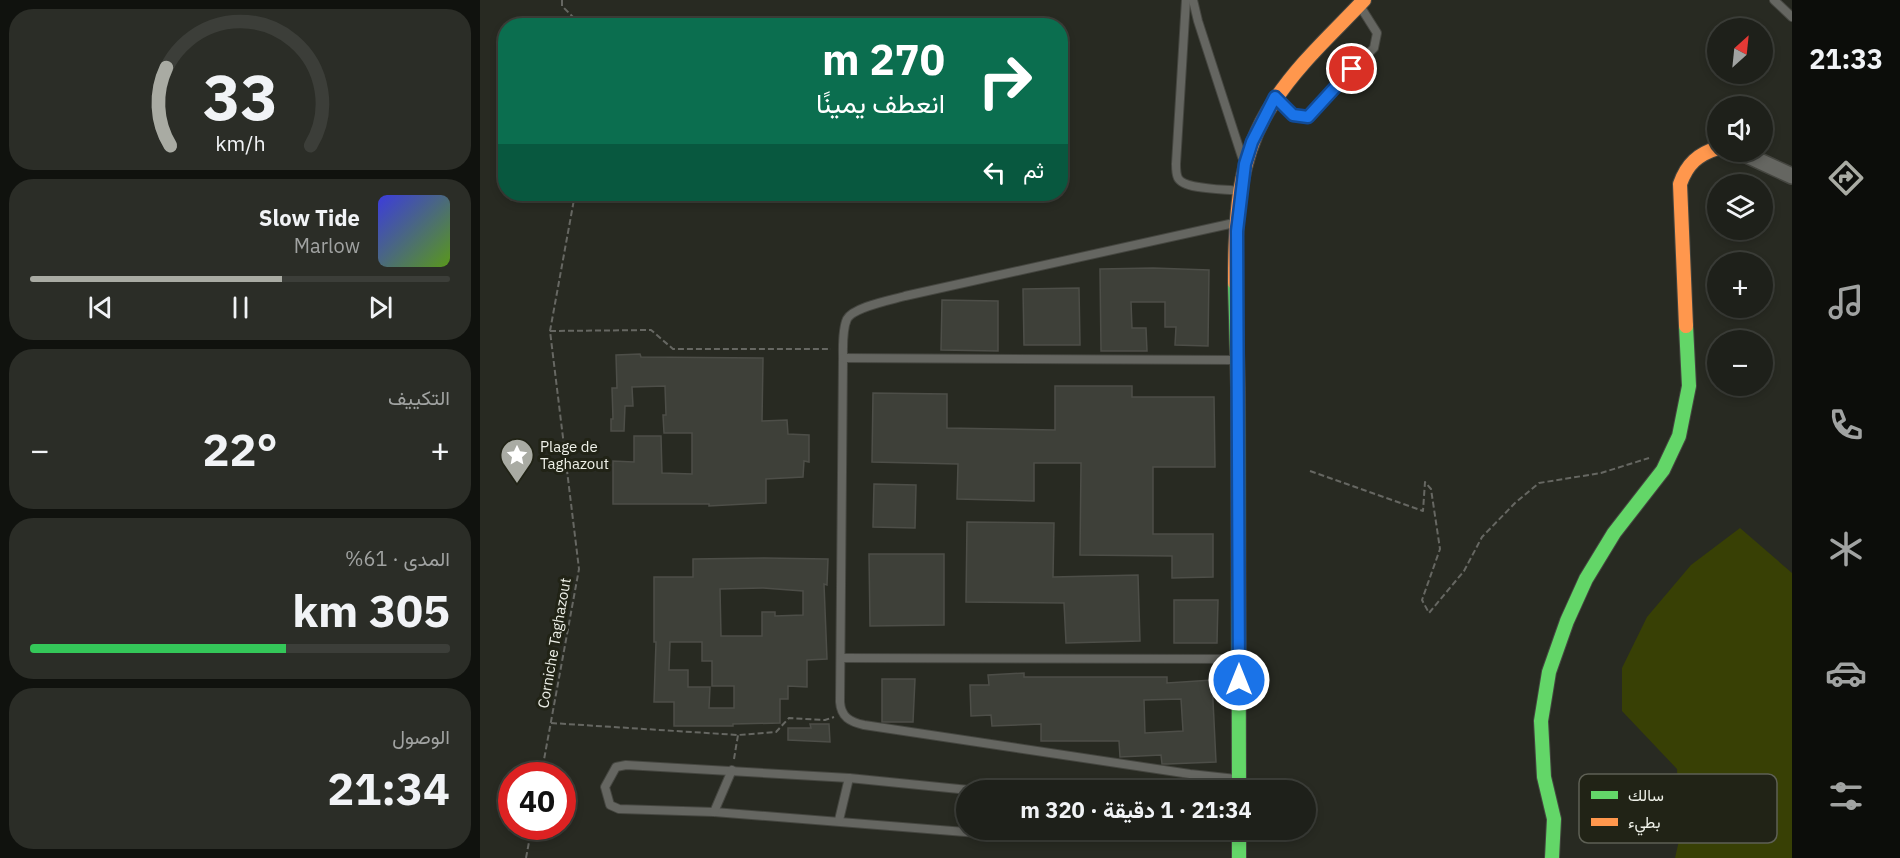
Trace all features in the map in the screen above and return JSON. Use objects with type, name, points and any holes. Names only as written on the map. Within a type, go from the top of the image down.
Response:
[{"type":"street","points":[[1238,780],[1238,222],[1245,164],[1252,142],[1275,97],[1300,65],[1362,3]]},
{"type":"street","points":[[1552,858],[1554,819],[1544,777],[1541,721],[1549,672],[1567,621],[1586,579],[1614,533],[1663,470],[1679,436],[1689,386],[1680,184],[1689,162],[1707,152]]},
{"type":"street","points":[[1762,162],[1792,176]]},
{"type":"street","points":[[1239,840],[1239,858]]},
{"type":"lane","points":[[1186,0],[1176,164],[1178,178],[1182,183],[1191,186],[1241,191]]},
{"type":"lane","points":[[1193,0],[1245,164]]},
{"type":"lane","points":[[1774,0],[1792,17]]},
{"type":"lane","points":[[1275,97],[1293,115],[1308,117],[1336,84],[1374,48],[1377,33],[1362,3]]},
{"type":"lane","points":[[1216,780],[1190,774],[864,725],[849,720],[842,714],[840,702],[843,349],[845,325],[849,316],[856,310],[905,296],[1238,222]]},
{"type":"lane","points":[[843,358],[1238,360]]},
{"type":"lane","points":[[842,658],[1239,659]]},
{"type":"lane","points":[[956,789],[849,778],[626,765],[616,767],[605,787],[610,805],[619,809],[840,820],[956,831]]},
{"type":"lane","points":[[714,812],[732,770]]},
{"type":"lane","points":[[840,820],[849,778]]},
{"type":"path","points":[[562,0],[562,6],[574,18]]},
{"type":"path","name":"Corniche Taghazout","points":[[543,762],[579,569],[550,331],[574,201]]},
{"type":"path","points":[[550,331],[651,330],[673,349],[843,349]]},
{"type":"path","points":[[1310,471],[1423,511],[1425,482],[1431,489],[1440,549],[1422,600],[1429,613],[1464,571],[1482,537],[1515,503],[1539,483],[1601,473],[1642,459],[1670,455]]},
{"type":"path","points":[[550,723],[738,735],[776,732],[789,718],[825,720],[842,714]]},
{"type":"path","points":[[732,770],[738,735]]},
{"type":"path","points":[[526,858],[529,840]]},
{"type":"green space","points":[[1740,528],[1792,573],[1792,858],[1675,858],[1678,843],[1777,843],[1777,774],[1677,774],[1677,769],[1622,711],[1622,668],[1647,617],[1691,565]]},
{"type":"building","points":[[1100,269],[1209,270],[1208,346],[1175,345],[1176,327],[1165,327],[1165,302],[1131,302],[1132,328],[1146,328],[1147,351],[1101,351]]},
{"type":"building","points":[[1079,288],[1080,345],[1024,345],[1023,289]]},
{"type":"building","points":[[942,300],[998,301],[998,351],[941,350]]},
{"type":"building","points":[[640,354],[641,357],[763,358],[762,421],[787,420],[788,434],[809,435],[809,462],[804,461],[803,477],[766,479],[766,503],[709,506],[709,504],[613,504],[613,461],[634,462],[634,436],[661,436],[662,473],[692,474],[692,433],[664,433],[665,386],[632,387],[633,406],[625,406],[624,431],[611,431],[612,388],[617,388],[616,355]]},
{"type":"building","points":[[1055,386],[1132,386],[1132,397],[1214,397],[1215,467],[1153,467],[1153,534],[1213,534],[1213,577],[1172,578],[1172,556],[1080,555],[1081,463],[1034,463],[1034,501],[957,499],[958,464],[872,462],[873,393],[947,394],[947,428],[1055,430]]},
{"type":"building","points":[[874,484],[916,485],[915,528],[873,527]]},
{"type":"building","points":[[967,522],[1054,523],[1053,577],[1138,575],[1140,641],[1066,643],[1064,603],[966,602]]},
{"type":"building","points":[[869,554],[944,554],[944,625],[870,626]]},
{"type":"building","points":[[693,559],[828,559],[827,585],[824,584],[827,659],[807,660],[807,687],[788,686],[788,699],[780,699],[780,723],[674,726],[674,702],[654,702],[656,642],[654,642],[654,577],[693,577]],"holes":[[[763,588],[803,591],[803,615],[775,616],[775,612],[762,612],[762,636],[721,636],[720,589]],[[670,642],[702,642],[702,661],[712,661],[712,686],[734,686],[734,708],[709,708],[710,687],[688,687],[688,670],[669,670]]]},
{"type":"building","points":[[1174,600],[1218,600],[1217,643],[1174,643]]},
{"type":"building","points":[[1024,673],[1024,677],[1167,677],[1167,683],[1212,680],[1216,762],[1162,764],[1161,755],[1120,757],[1119,741],[1041,741],[1041,724],[992,726],[991,715],[971,716],[970,685],[989,685],[988,675]],"holes":[[[1181,699],[1183,731],[1145,733],[1144,700]]]},
{"type":"building","points":[[882,679],[915,679],[913,722],[882,722]]},
{"type":"building","points":[[810,724],[829,724],[830,742],[788,740],[788,728],[811,728]]},
{"type":"traffic: fast","points":[[1235,283],[1238,388],[1239,780]]},
{"type":"traffic: fast","points":[[1552,858],[1554,819],[1544,777],[1541,721],[1549,672],[1567,621],[1586,579],[1614,533],[1663,470],[1679,436],[1689,386],[1686,326]]},
{"type":"traffic: fast","points":[[1239,840],[1239,858]]},
{"type":"traffic: slow","points":[[1235,283],[1240,190],[1245,167],[1261,123],[1293,75],[1364,0]]},
{"type":"traffic: slow","points":[[1686,326],[1680,184],[1694,161],[1707,152]]},
{"type":"place","name":"Plage de Taghazout","points":[[517,484]]},
{"type":"route","points":[[1239,680],[1237,256],[1238,222],[1245,164],[1252,142],[1275,97],[1293,115],[1308,117],[1352,69]]}]
